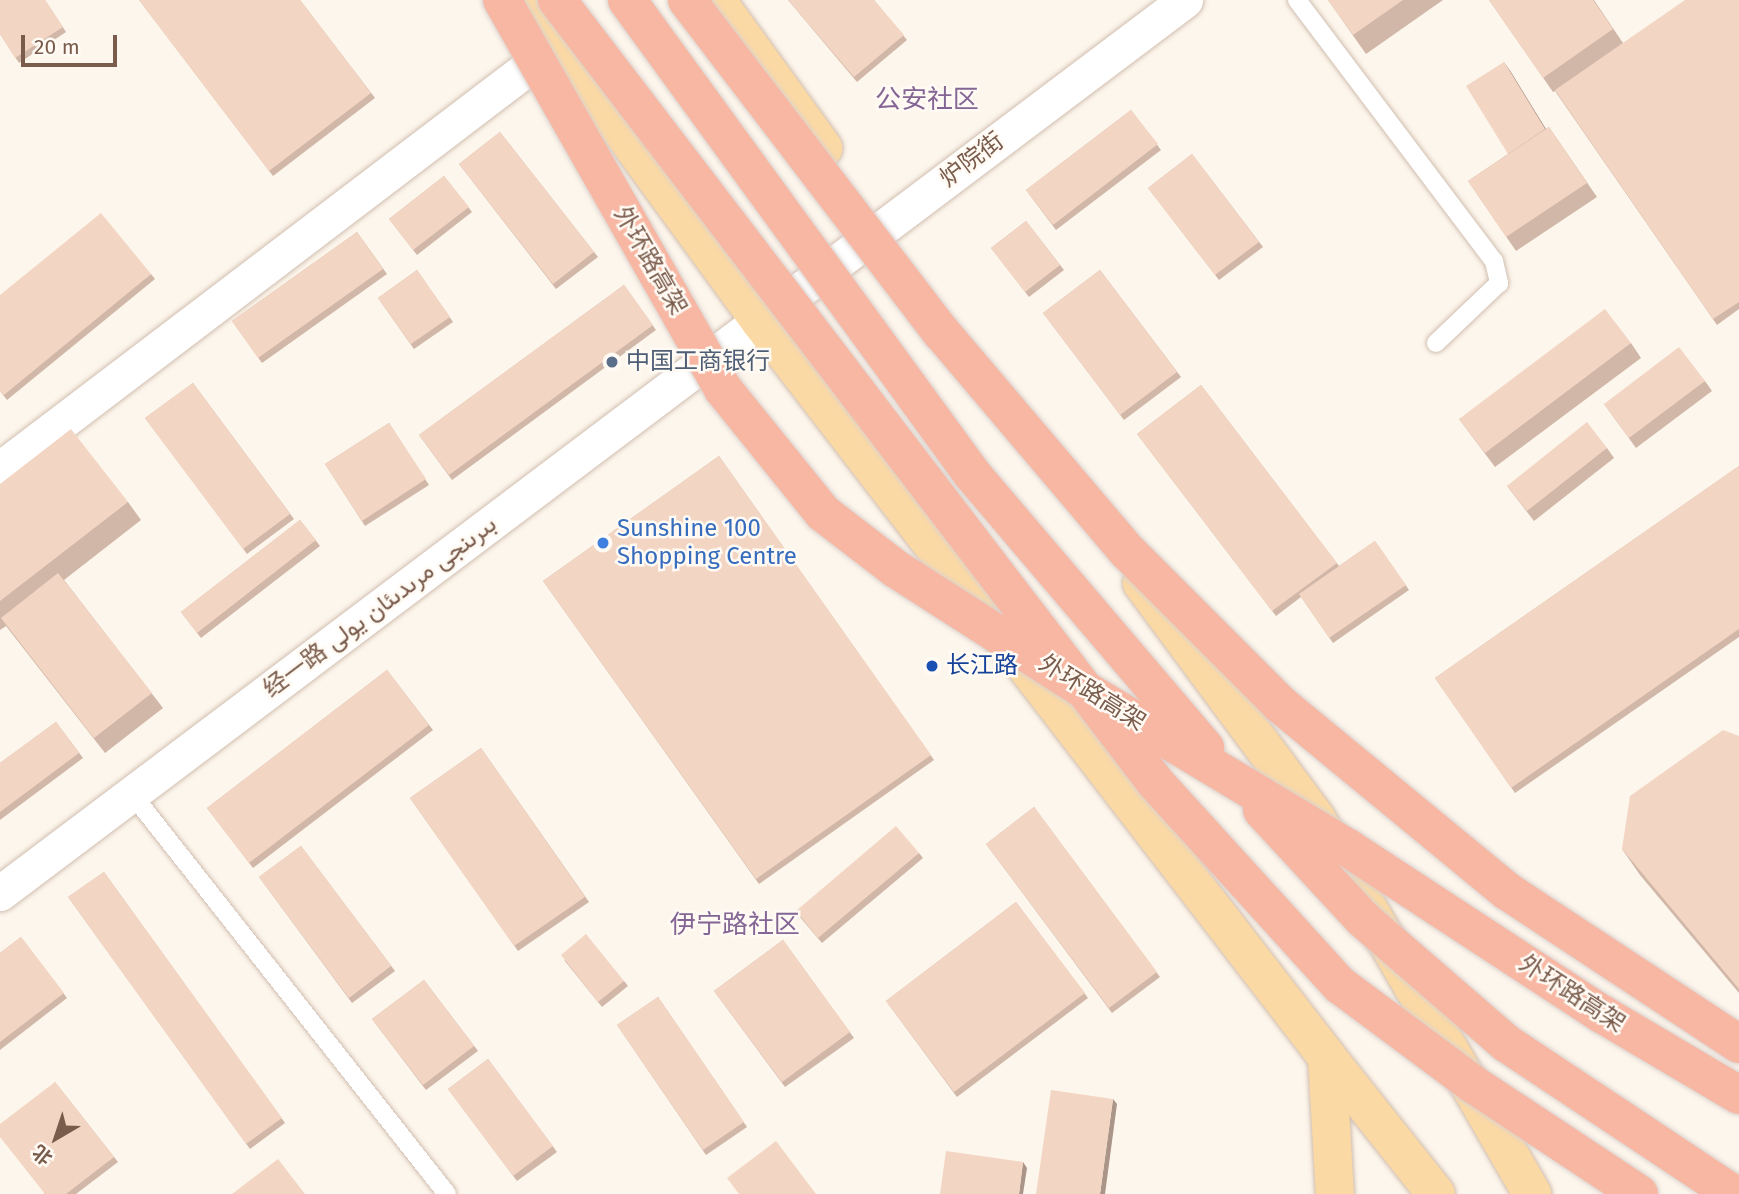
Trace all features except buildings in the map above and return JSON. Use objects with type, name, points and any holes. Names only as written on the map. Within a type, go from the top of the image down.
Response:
[{"type":"highway","name":"外环路高架","points":[[502,0],[723,390],[823,513],[895,569],[1080,687],[1348,848],[1602,1014],[1739,1095]]},
{"type":"highway","points":[[557,0],[1155,782],[1340,985],[1473,1084],[1639,1194]]},
{"type":"highway","points":[[626,0],[972,474],[1176,717],[1354,910],[1506,1043],[1733,1194]]},
{"type":"highway","name":"外环路高架","points":[[687,0],[969,364],[1128,552],[1270,694],[1507,891],[1739,1044]]},
{"type":"main road","points":[[526,0],[760,321],[1327,1057],[1436,1194]]},
{"type":"main road","points":[[716,0],[881,229],[1316,818],[1532,1194]]},
{"type":"main road","points":[[1327,1057],[1335,1194]]},
{"type":"street","name":"炉院街","points":[[760,321],[1185,0]]},
{"type":"street","points":[[0,469],[559,44]]},
{"type":"street","name":"经一路 بىرىنجى مرىدىئان يولى","points":[[0,893],[760,321]]},
{"type":"lane","points":[[1297,0],[1494,261],[1499,283],[1436,343]]},
{"type":"lane","points":[[132,794],[447,1194]]},
{"type":"place","name":"中国工商银行","points":[[612,362]]},
{"type":"place","name":"Sunshine 100 Shopping Centre","points":[[603,543]]},
{"type":"place","name":"长江路","points":[[932,666]]},
{"type":"district","name":"公安社区","points":[[927,100]]},
{"type":"district","name":"伊宁路社区","points":[[735,925]]}]
